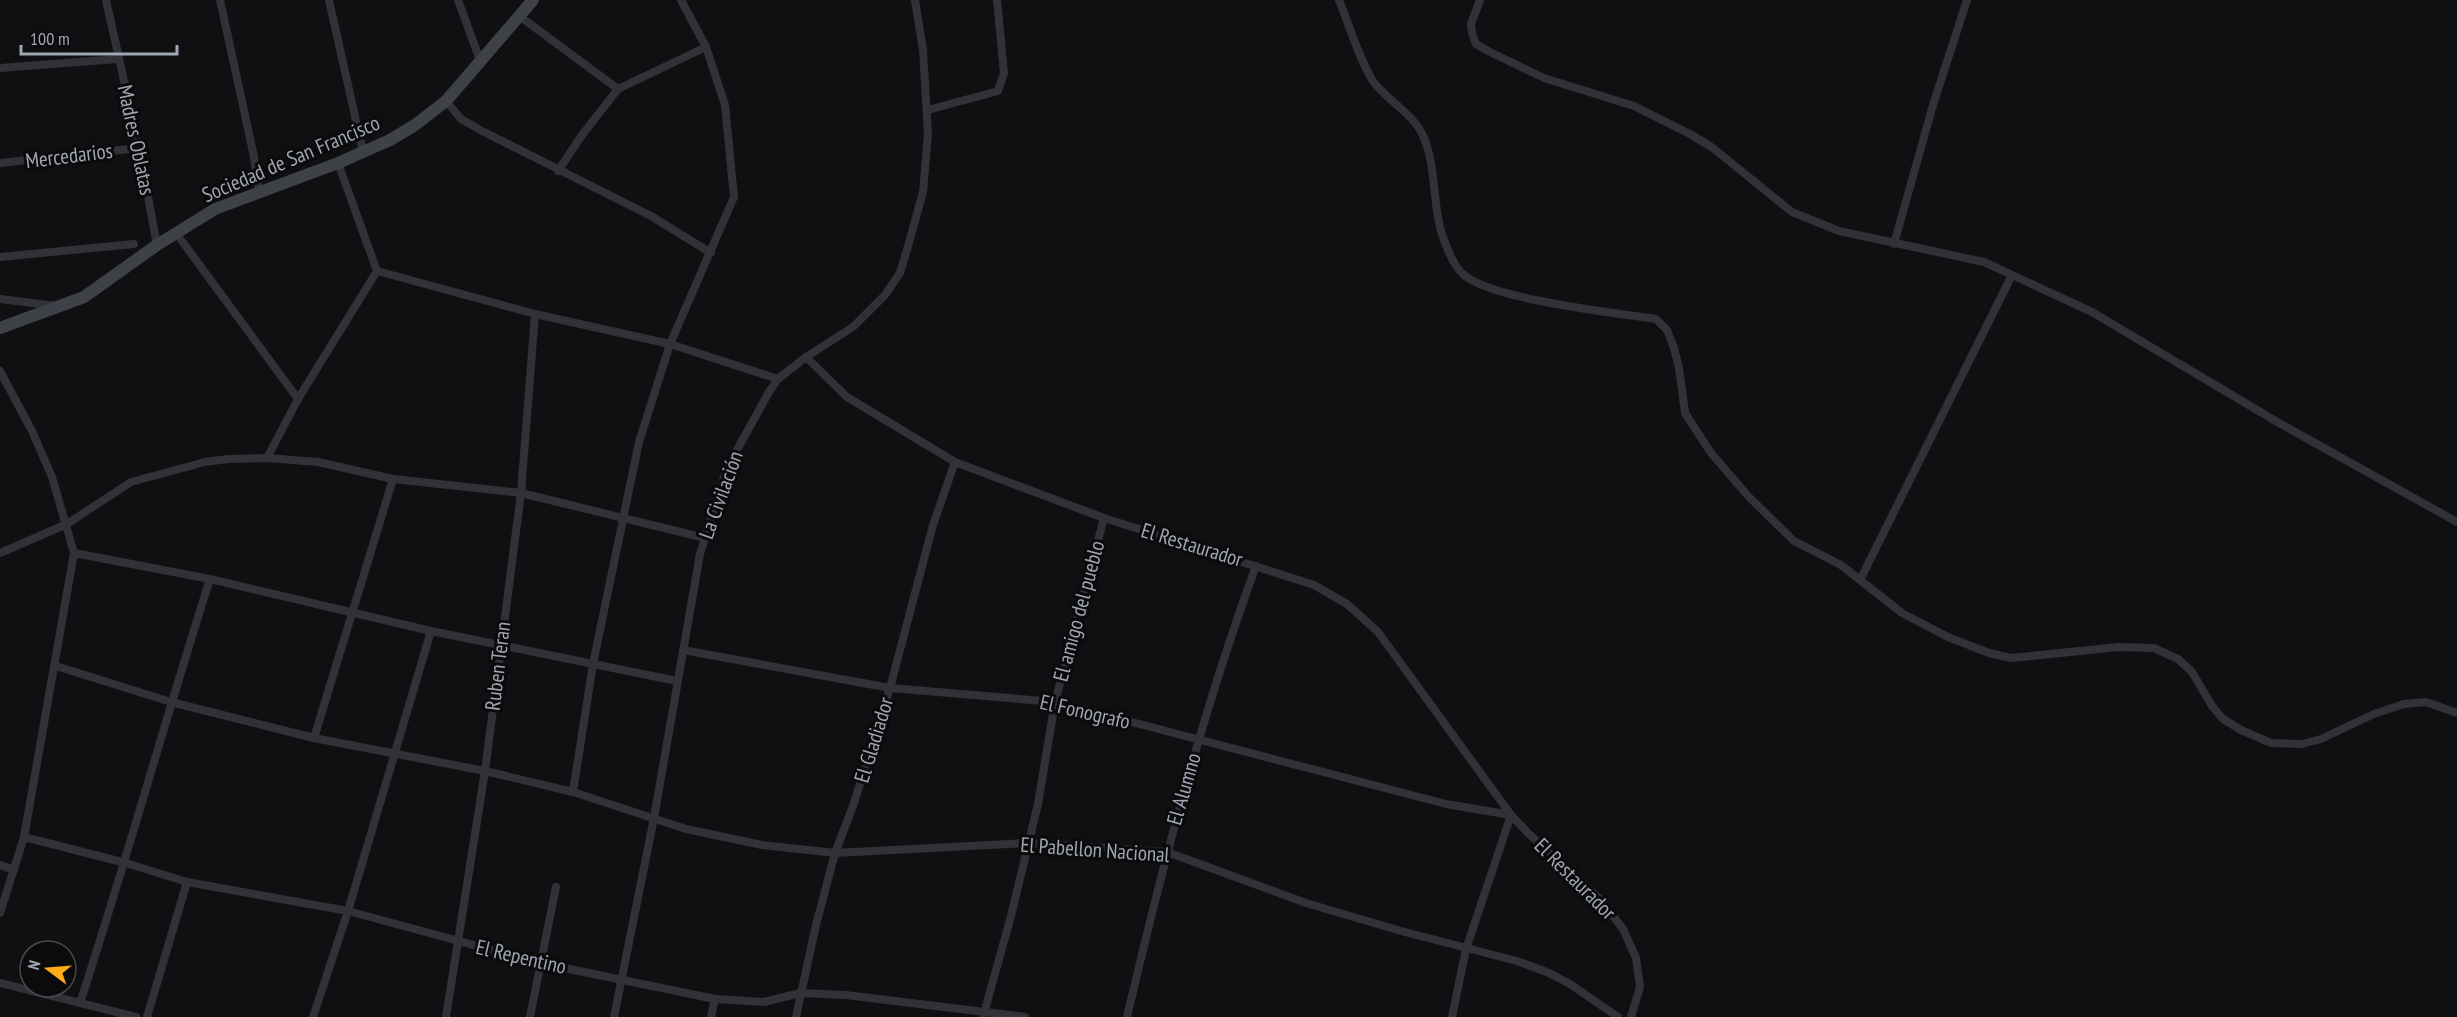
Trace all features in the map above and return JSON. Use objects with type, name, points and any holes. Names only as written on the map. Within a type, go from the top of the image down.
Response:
[{"type":"street","name":"Madres Oblatas","points":[[106,0],[157,245]]},
{"type":"street","points":[[219,0],[253,152],[259,191]]},
{"type":"street","points":[[329,0],[363,152]]},
{"type":"street","points":[[458,0],[480,60]]},
{"type":"street","name":"Sociedad de San Francisco","points":[[0,328],[84,297],[157,245],[216,209],[390,141],[446,101],[533,0]]},
{"type":"street","points":[[573,792],[593,664],[639,442],[670,344],[734,197],[725,105],[706,47],[681,0]]},
{"type":"street","name":"La Civilación","points":[[614,1017],[654,818],[677,681],[705,538],[727,468],[778,379],[806,357],[853,327],[885,296],[900,273],[923,192],[928,110],[923,50],[915,0]]},
{"type":"street","points":[[928,110],[998,91],[1004,73],[997,0]]},
{"type":"street","points":[[1339,0],[1375,84],[1401,108],[1424,136],[1434,172],[1435,204],[1445,244],[1462,273],[1485,287],[1515,296],[1656,320],[1667,330],[1674,348],[1685,413],[1711,453],[1749,497],[1794,541],[1841,565],[1902,613],[1948,637],[1989,653],[2011,658],[2119,647],[2154,648],[2178,659],[2192,672],[2212,706],[2223,719],[2271,743],[2287,745],[2311,741],[2404,704],[2426,702],[2457,713]]},
{"type":"street","points":[[1480,0],[1471,24],[1472,33],[1476,44],[1490,52],[1544,78],[1634,106],[1690,134],[1713,148],[1792,212],[1839,231],[1984,262],[2092,312],[2279,423],[2457,522]]},
{"type":"street","points":[[1894,244],[1933,105],[1967,0]]},
{"type":"street","points":[[518,15],[618,89]]},
{"type":"street","points":[[558,171],[582,135],[618,89],[706,47]]},
{"type":"street","points":[[0,68],[118,59]]},
{"type":"street","points":[[446,101],[461,119],[558,171],[651,216],[711,253]]},
{"type":"street","name":"Mercedarios","points":[[0,164],[138,148]]},
{"type":"street","points":[[338,162],[377,271]]},
{"type":"street","points":[[176,233],[298,399]]},
{"type":"street","points":[[0,257],[134,244]]},
{"type":"street","points":[[377,271],[535,314],[670,344],[778,379]]},
{"type":"street","points":[[267,458],[298,399],[377,271]]},
{"type":"street","points":[[1860,580],[2012,275]]},
{"type":"street","points":[[0,299],[62,307]]},
{"type":"street","name":"Ruben Teran","points":[[446,1017],[485,771],[521,493],[535,314]]},
{"type":"street","name":"El Restaurador","points":[[806,357],[847,397],[955,462],[1104,518],[1314,585],[1347,604],[1378,632],[1511,815],[1601,900],[1623,929],[1636,958],[1640,987],[1631,1017]]},
{"type":"street","points":[[0,370],[32,431],[52,477],[74,553],[56,666],[24,837],[0,913]]},
{"type":"street","points":[[0,553],[67,524],[131,482],[205,462],[267,458],[318,462],[393,479],[521,493],[705,538]]},
{"type":"street","name":"El Gladiador","points":[[796,1017],[835,853],[853,806],[890,688],[933,525],[955,462]]},
{"type":"street","points":[[314,738],[393,479]]},
{"type":"street","name":"El amigo del pueblo","points":[[983,1014],[1011,916],[1038,804],[1055,702],[1104,518]]},
{"type":"street","points":[[74,553],[210,579],[431,631],[677,681]]},
{"type":"street","name":"El Alumno","points":[[1126,1017],[1167,852],[1199,740],[1229,641],[1256,566]]},
{"type":"street","points":[[80,1003],[126,863],[171,702],[210,579]]},
{"type":"street","points":[[313,1017],[348,911],[431,631]]},
{"type":"street","name":"El Fonografo","points":[[683,650],[890,688],[1055,702],[1446,804],[1511,815]]},
{"type":"street","name":"El Pabellon Nacional","points":[[56,666],[171,702],[314,738],[485,771],[573,792],[696,831],[762,845],[835,853],[1028,843],[1167,852],[1306,903],[1516,961],[1549,973],[1618,1017]]},
{"type":"street","points":[[1452,1017],[1466,949],[1511,815]]},
{"type":"street","name":"El Repentino","points":[[24,837],[126,863],[187,882],[348,911],[540,963],[715,999],[764,1002],[800,993],[846,995],[983,1014],[1025,1017]]},
{"type":"street","points":[[0,865],[14,870]]},
{"type":"street","points":[[147,1017],[187,882]]},
{"type":"street","points":[[530,1017],[556,887]]},
{"type":"street","points":[[0,983],[136,1017]]},
{"type":"street","points":[[711,1017],[715,999]]}]
